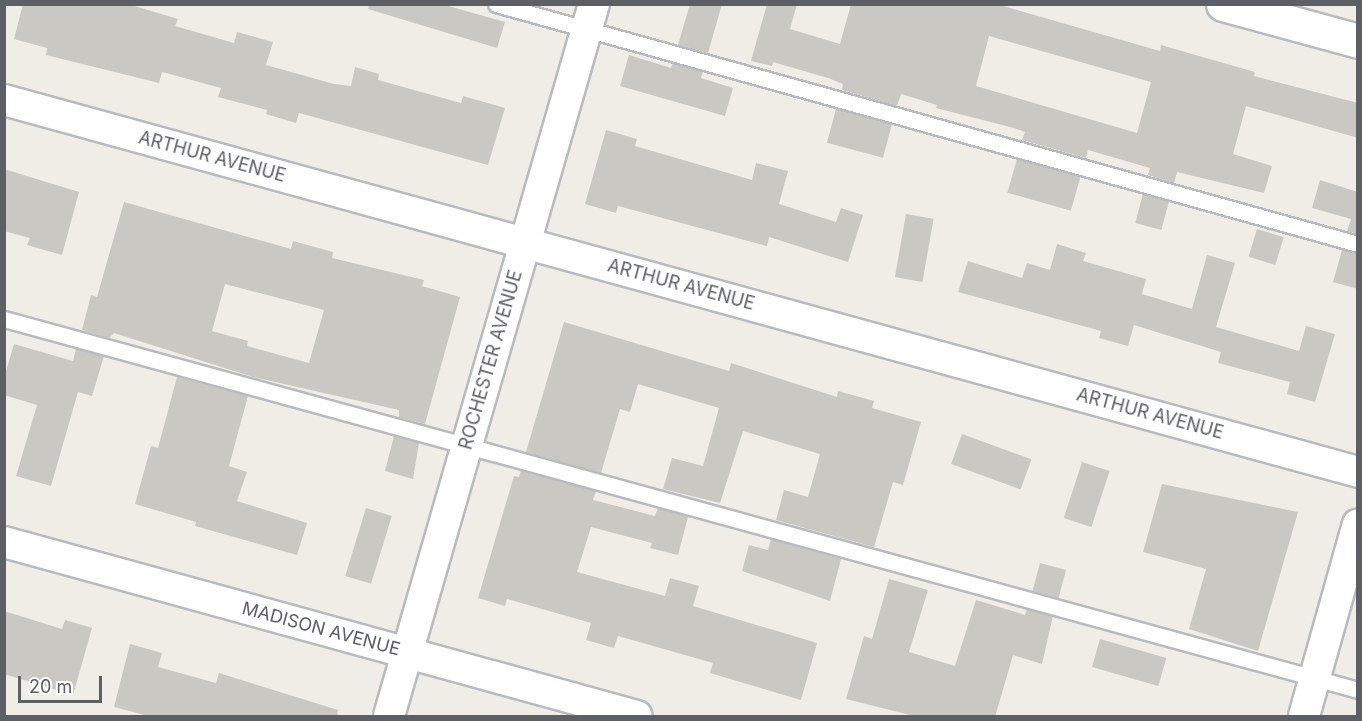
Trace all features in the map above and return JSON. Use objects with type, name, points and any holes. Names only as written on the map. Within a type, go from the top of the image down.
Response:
[{"type":"street","points":[[1223,4],[1358,41]]},
{"type":"street","name":"ROCHESTER AVENUE","points":[[389,717],[590,17]]},
{"type":"street","name":"ARTHUR AVENUE","points":[[4,100],[1358,472]]},
{"type":"street","points":[[1304,717],[1358,524]]},
{"type":"street","name":"MADISON AVENUE","points":[[4,542],[637,717]]},
{"type":"lane","points":[[496,4],[590,17],[1358,244]]},
{"type":"lane","points":[[4,319],[1358,690]]},
{"type":"building","points":[[23,4],[128,4],[178,19],[175,26],[234,43],[237,32],[273,42],[266,65],[334,84],[351,86],[355,67],[379,74],[378,80],[461,103],[463,96],[505,108],[488,165],[299,113],[296,123],[266,114],[267,110],[218,97],[221,88],[162,72],[159,83],[46,55],[47,48],[14,39]]},
{"type":"building","points":[[369,4],[441,4],[505,22],[497,48],[368,9]]},
{"type":"building","points":[[690,4],[722,4],[708,53],[678,45]]},
{"type":"building","points":[[767,4],[797,4],[790,29],[840,44],[851,4],[996,4],[1160,51],[1161,45],[1255,72],[1254,76],[1358,103],[1358,138],[1246,106],[1233,154],[1272,166],[1264,193],[1177,172],[1174,183],[1148,175],[1150,168],[1088,150],[1086,158],[1022,140],[1025,132],[936,108],[937,105],[901,94],[897,106],[842,90],[843,84],[828,78],[773,62],[772,66],[751,61]],"holes":[[[989,36],[1151,82],[1137,133],[976,86]]]},
{"type":"building","points":[[629,55],[671,68],[673,63],[703,72],[701,78],[733,88],[725,116],[620,86]]},
{"type":"building","points":[[836,109],[892,124],[883,158],[827,143]]},
{"type":"building","points":[[606,130],[637,139],[635,146],[752,180],[756,163],[788,171],[779,204],[836,222],[841,208],[863,215],[848,262],[769,237],[767,246],[618,206],[616,213],[585,204]]},
{"type":"building","points":[[1017,159],[1080,177],[1071,211],[1007,193]]},
{"type":"building","points":[[4,169],[79,192],[62,255],[27,245],[30,238],[4,231]]},
{"type":"building","points":[[1320,180],[1358,192],[1358,234],[1347,231],[1351,219],[1312,208]]},
{"type":"building","points":[[1143,194],[1169,201],[1161,230],[1135,223]]},
{"type":"building","points":[[124,202],[291,249],[293,241],[333,252],[332,258],[424,280],[422,286],[460,297],[425,424],[399,417],[399,410],[253,377],[114,333],[109,338],[82,330],[91,295],[97,297]],"holes":[[[225,284],[324,310],[309,363],[247,346],[248,341],[212,331]]]},
{"type":"building","points":[[906,214],[934,219],[922,282],[895,277]]},
{"type":"building","points":[[1257,229],[1284,237],[1275,265],[1249,257]]},
{"type":"building","points":[[1057,244],[1086,253],[1083,261],[1146,279],[1142,294],[1192,309],[1207,255],[1235,263],[1216,327],[1299,351],[1306,326],[1335,334],[1315,402],[1287,394],[1290,382],[1218,363],[1221,352],[1134,325],[1128,346],[1099,338],[1101,331],[958,292],[968,261],[1022,278],[1027,263],[1050,270]]},
{"type":"building","points":[[1342,250],[1358,253],[1358,289],[1333,282]]},
{"type":"building","points":[[564,322],[729,371],[731,363],[837,397],[838,391],[874,401],[872,408],[921,422],[903,485],[893,482],[874,547],[776,520],[784,490],[808,497],[820,454],[743,431],[720,503],[663,489],[672,458],[703,466],[719,408],[638,384],[630,412],[620,409],[601,473],[526,452]]},
{"type":"building","points":[[14,344],[73,361],[76,349],[104,356],[92,396],[78,392],[51,486],[16,476],[37,405],[4,395],[4,378]]},
{"type":"building","points":[[177,377],[248,396],[229,466],[247,472],[237,501],[307,523],[297,555],[195,526],[196,522],[135,504],[151,446],[158,448]]},
{"type":"building","points":[[962,434],[1032,459],[1021,489],[951,464]]},
{"type":"building","points":[[394,436],[419,443],[413,479],[385,471]]},
{"type":"building","points":[[1082,462],[1110,471],[1091,527],[1064,518]]},
{"type":"building","points":[[521,471],[596,491],[593,500],[655,516],[658,508],[688,517],[678,555],[650,548],[652,543],[591,527],[577,572],[665,596],[670,578],[699,586],[693,606],[817,643],[801,700],[710,673],[713,663],[618,636],[614,648],[586,640],[591,623],[507,599],[505,606],[478,598],[514,476],[519,477]]},
{"type":"building","points":[[1162,484],[1298,512],[1258,651],[1189,629],[1206,569],[1143,552]]},
{"type":"building","points":[[366,508],[392,516],[371,584],[345,576]]},
{"type":"building","points":[[771,539],[841,559],[830,601],[742,571],[749,545],[768,550]]},
{"type":"building","points":[[1040,563],[1066,570],[1059,598],[1032,591]]},
{"type":"building","points":[[889,579],[928,590],[909,652],[955,666],[976,600],[1025,615],[1027,609],[1053,616],[1042,664],[1013,655],[995,717],[918,717],[846,699],[864,636],[872,639]]},
{"type":"building","points":[[4,611],[62,629],[65,620],[92,628],[73,695],[4,674]]},
{"type":"building","points":[[1100,639],[1166,658],[1158,686],[1092,667]]},
{"type":"building","points":[[130,644],[162,653],[158,667],[216,683],[219,673],[338,710],[337,717],[152,717],[114,707]]}]
